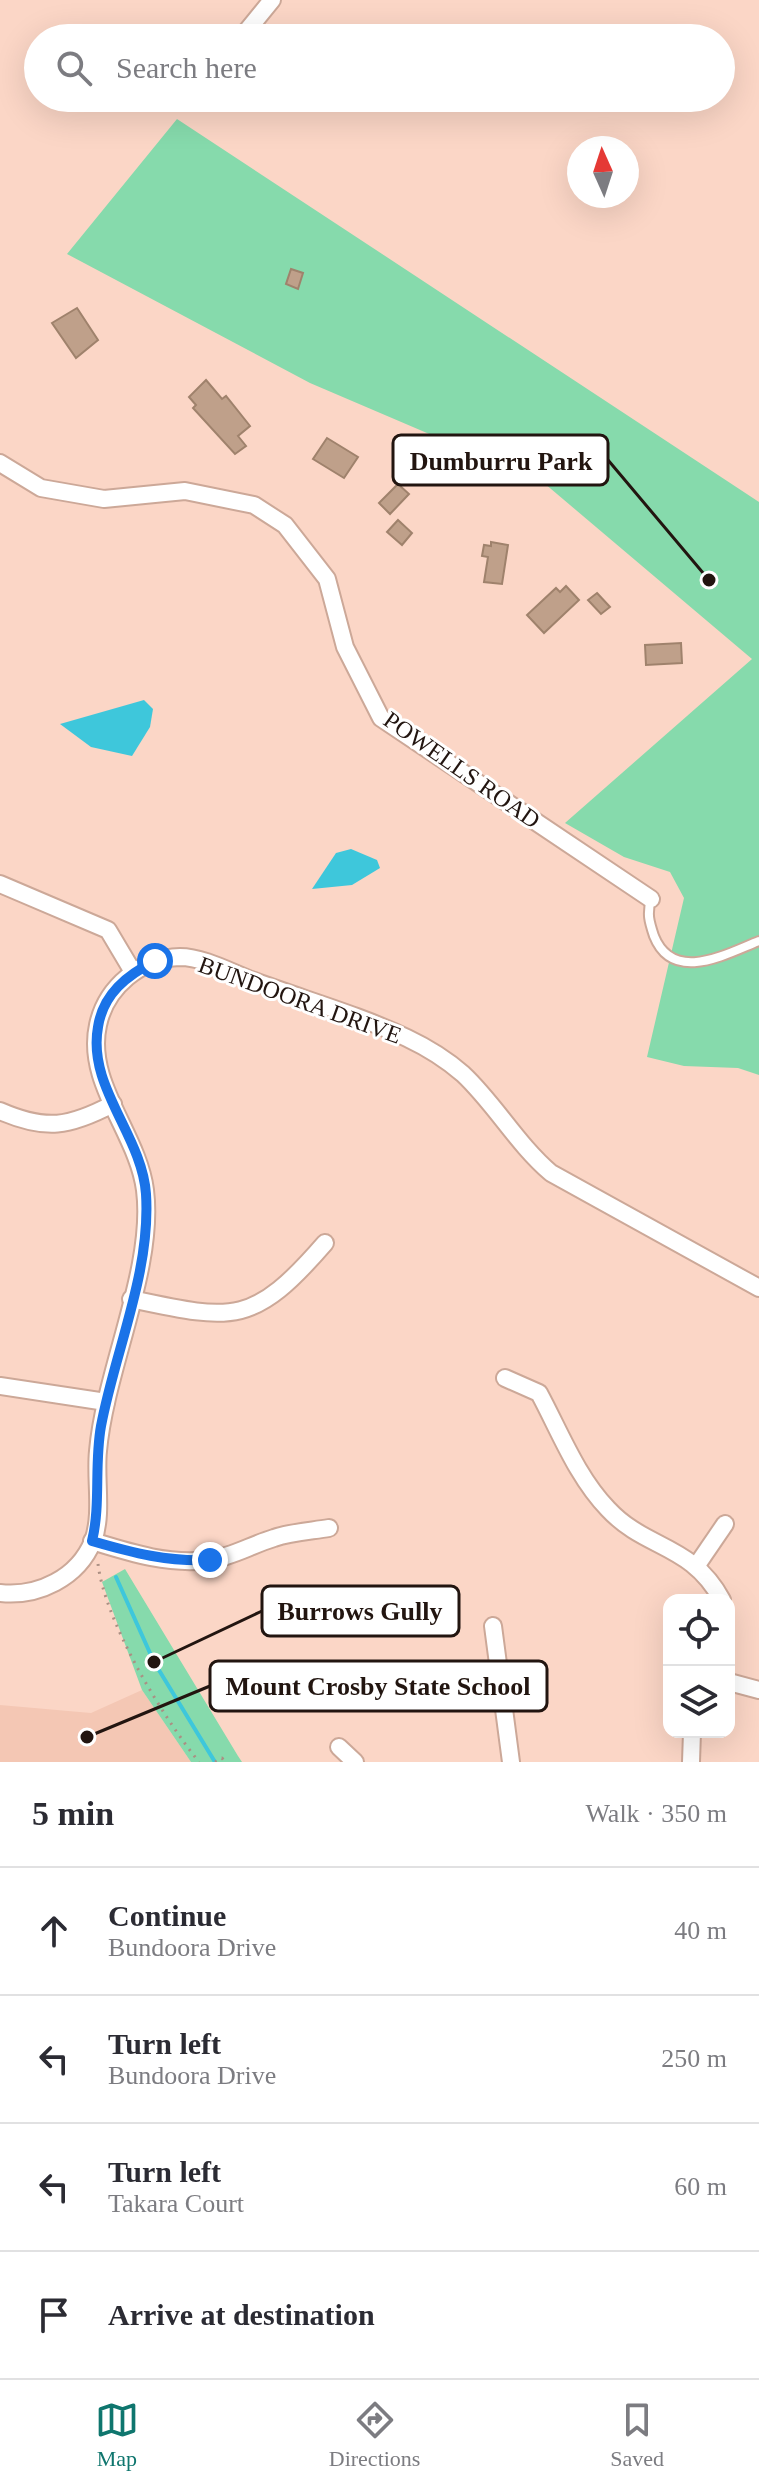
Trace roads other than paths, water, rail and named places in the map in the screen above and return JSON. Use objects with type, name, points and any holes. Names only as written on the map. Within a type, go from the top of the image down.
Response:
[{"type":"street","points":[[252,24],[272,0]]},
{"type":"street","name":"POWELLS ROAD","points":[[0,463],[41,488],[104,499],[185,491],[254,505],[285,525],[327,579],[345,647],[381,718],[651,899]]},
{"type":"street","points":[[0,884],[108,930],[133,972],[107,1001],[98,1024],[96,1046],[101,1072],[113,1104],[139,1155],[146,1192],[146,1232],[99,1443],[97,1524],[92,1541],[73,1568],[56,1583],[33,1593],[0,1593]]},
{"type":"street","name":"BUNDOORA DRIVE","points":[[133,972],[155,961],[194,959],[407,1038],[463,1075],[525,1151],[551,1173],[759,1288]]},
{"type":"street","points":[[0,1111],[26,1122],[51,1126],[88,1117],[113,1104]]},
{"type":"street","points":[[131,1299],[202,1314],[244,1311],[278,1292],[325,1243]]},
{"type":"street","points":[[505,1378],[539,1393],[587,1484],[610,1512],[697,1565],[718,1594]]},
{"type":"street","points":[[0,1386],[106,1402]]},
{"type":"street","points":[[697,1565],[725,1524]]},
{"type":"street","points":[[92,1541],[144,1556],[179,1561],[210,1560],[275,1537],[329,1528]]},
{"type":"street","points":[[493,1626],[511,1762]]},
{"type":"street","points":[[735,1684],[759,1690]]},
{"type":"street","points":[[691,1762],[692,1738]]},
{"type":"street","points":[[339,1747],[355,1762]]},
{"type":"lane","points":[[651,899],[647,915],[657,943],[668,955],[688,964],[705,962],[759,941]]},
{"type":"water","points":[[144,700],[153,709],[150,727],[132,756],[91,747],[60,724]]},
{"type":"water","points":[[351,849],[377,860],[380,868],[352,885],[312,889],[336,853]]},
{"type":"waterway","points":[[116,1577],[154,1662],[215,1762]]},
{"type":"place","name":"Dumburru Park","points":[[709,580]]},
{"type":"place","name":"Burrows Gully","points":[[154,1662]]},
{"type":"place","name":"Mount Crosby State School","points":[[87,1737]]}]
